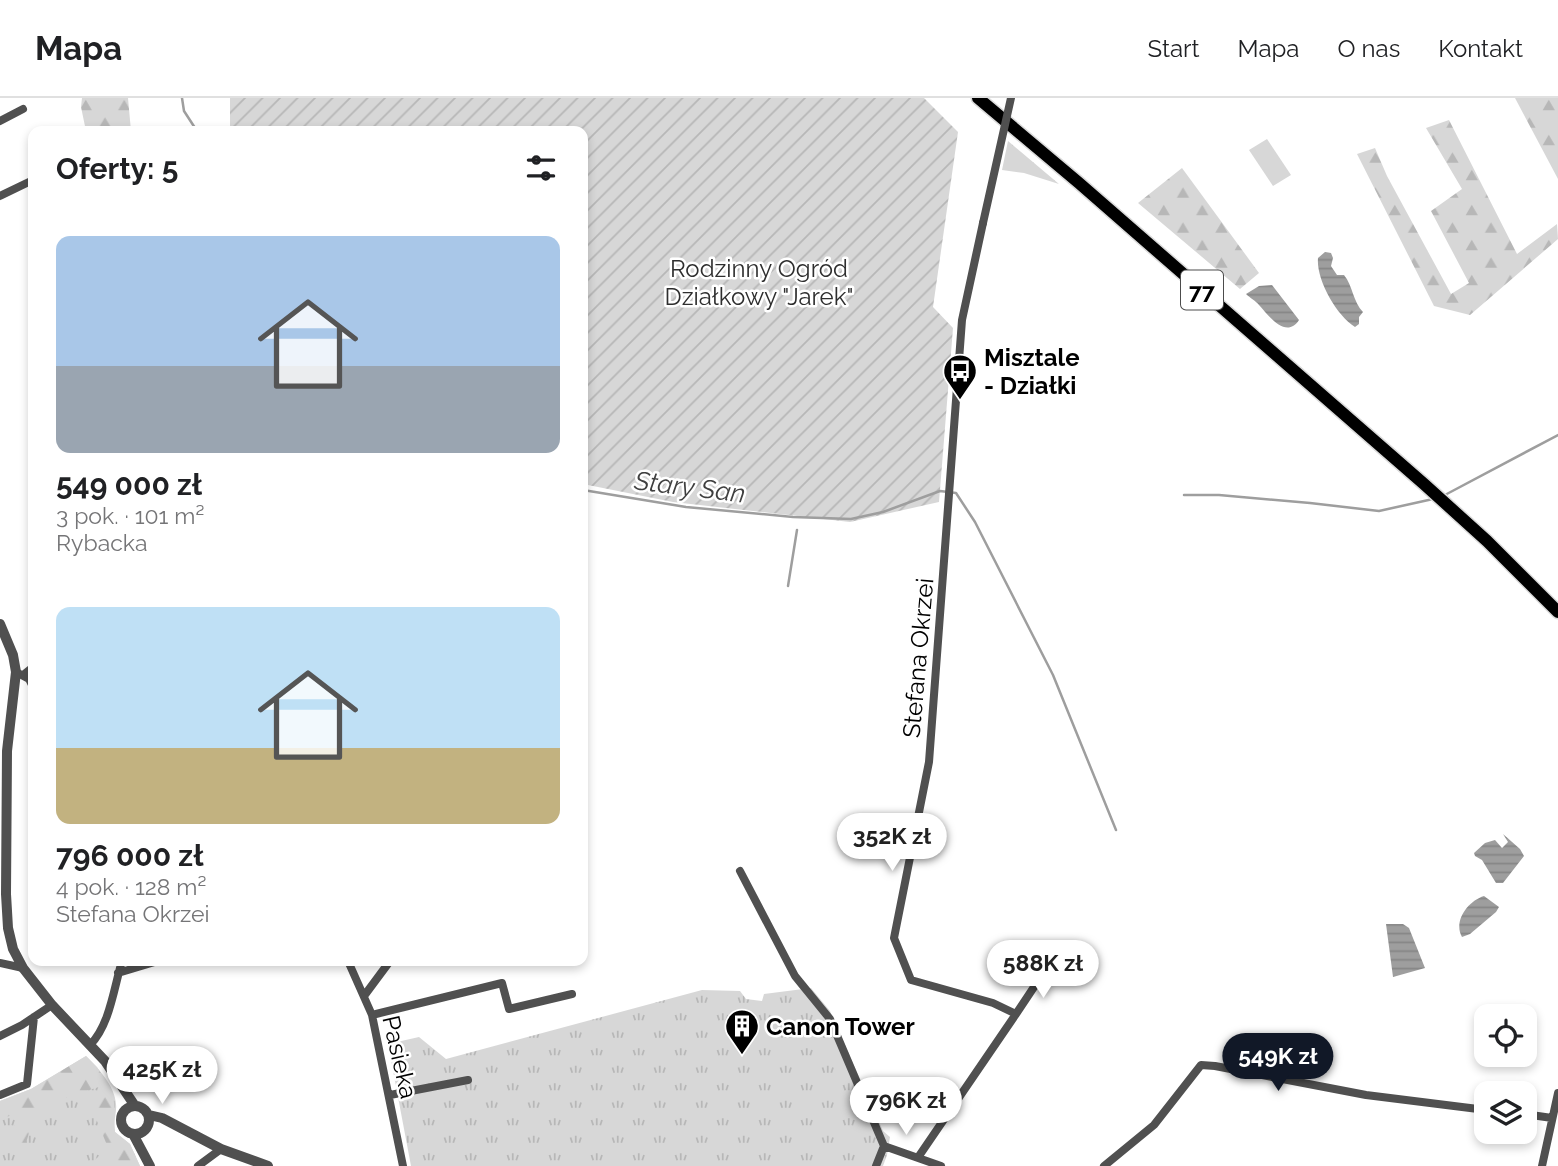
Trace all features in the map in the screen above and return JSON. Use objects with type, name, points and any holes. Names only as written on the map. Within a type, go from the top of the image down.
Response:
[{"type":"main road","name":"77","points":[[978,98],[1060,166],[1424,484],[1558,612]]},
{"type":"street","name":"Stefana Okrzei","points":[[1011,98],[962,320],[929,762],[894,938],[911,980],[993,1003],[1016,1014]]},
{"type":"street","points":[[0,121],[23,109]]},
{"type":"street","points":[[0,196],[28,182]]},
{"type":"street","points":[[0,624],[20,674],[28,682]]},
{"type":"street","points":[[20,674],[28,670]]},
{"type":"street","points":[[20,674],[7,746],[6,894],[8,928],[13,949],[23,968],[52,1004],[105,1061],[130,1108]]},
{"type":"street","points":[[740,871],[795,976],[830,1019],[884,1146],[876,1166]]},
{"type":"street","points":[[0,963],[23,968]]},
{"type":"street","points":[[90,1045],[106,1016],[120,966]]},
{"type":"street","points":[[118,973],[141,966]]},
{"type":"street","name":"Pasieka","points":[[350,966],[372,1014],[403,1166]]},
{"type":"street","points":[[365,996],[386,966]]},
{"type":"street","points":[[919,1156],[1046,969]]},
{"type":"street","points":[[372,1014],[502,983],[509,1009],[572,994]]},
{"type":"street","points":[[0,1036],[52,1004]]},
{"type":"street","points":[[0,1095],[27,1084],[34,1017]]},
{"type":"street","points":[[1104,1166],[1154,1125],[1201,1065],[1366,1096],[1474,1109]]},
{"type":"street","points":[[390,1096],[468,1080]]},
{"type":"street","points":[[1542,1166],[1558,1093]]},
{"type":"street","points":[[148,1161],[144,1127],[144,1108],[130,1108],[121,1117],[127,1132],[144,1127],[162,1118],[221,1149],[268,1166]]},
{"type":"street","points":[[1537,1116],[1552,1118]]},
{"type":"street","points":[[884,1146],[919,1156],[941,1166]]},
{"type":"street","points":[[198,1166],[221,1149]]},
{"type":"green space","points":[[82,98],[128,98],[131,126],[85,126]]},
{"type":"green space","name":"Rodzinny Ogród Działkowy \"Jarek\"","points":[[230,98],[924,98],[958,132],[933,307],[953,328],[939,502],[850,522],[673,502],[588,485],[588,126],[230,126]]},
{"type":"green space","points":[[1515,98],[1558,98],[1558,179]]},
{"type":"green space","points":[[1449,120],[1517,254],[1557,224],[1558,239],[1470,315],[1434,306],[1357,154],[1375,148],[1387,176],[1451,294],[1469,283],[1431,211],[1462,189],[1426,128]]},
{"type":"green space","points":[[1267,139],[1291,175],[1273,186],[1249,150]]},
{"type":"green space","points":[[1008,141],[1059,184],[1024,173],[1002,170]]},
{"type":"green space","points":[[1182,168],[1259,273],[1240,289],[1138,203]]},
{"type":"green space","points":[[811,988],[830,1011],[883,1131],[890,1137],[883,1166],[411,1166],[388,1044],[419,1037],[446,1059],[702,990],[740,991],[746,999],[762,1001],[764,994]]},
{"type":"green space","points":[[86,1056],[101,1072],[113,1091],[116,1104],[115,1132],[130,1144],[140,1166],[0,1166],[0,1101],[31,1089]]},
{"type":"green space","points":[[86,1056],[108,1084],[0,1119],[0,1101],[31,1089]]},
{"type":"green space","points":[[112,1091],[115,1132],[130,1144],[140,1166],[89,1165],[106,1150],[107,1145],[92,1109],[101,1097]]},
{"type":"green space","points":[[33,1120],[25,1146],[0,1138],[0,1130]]},
{"type":"shaded area","points":[[1325,252],[1331,253],[1331,266],[1337,275],[1344,275],[1363,312],[1359,317],[1359,324],[1355,327],[1334,305],[1320,276],[1318,258]]},
{"type":"shaded area","points":[[1272,285],[1299,320],[1294,326],[1289,328],[1278,324],[1246,294],[1259,286]]},
{"type":"shaded area","points":[[1503,834],[1524,856],[1503,883],[1496,883],[1482,860],[1474,853],[1485,843],[1495,840],[1502,848],[1508,842]]},
{"type":"shaded area","points":[[1484,896],[1499,907],[1470,934],[1462,937],[1459,925],[1464,912],[1473,902]]},
{"type":"shaded area","points":[[1386,924],[1403,924],[1409,928],[1425,968],[1393,977]]},
{"type":"waterway","name":"Stary San","points":[[182,98],[184,111],[194,126]]},
{"type":"waterway","points":[[1443,496],[1558,435]]},
{"type":"waterway","points":[[588,491],[686,507],[793,517],[851,519],[883,512],[940,491],[956,493],[975,522],[1053,675],[1116,830]]},
{"type":"waterway","points":[[1184,495],[1219,495],[1379,511],[1433,499]]},
{"type":"waterway","points":[[788,586],[797,530]]},
{"type":"place","name":"Misztale - Działki","points":[[960,401]]},
{"type":"place","name":"Canon Tower","points":[[742,1056]]}]
